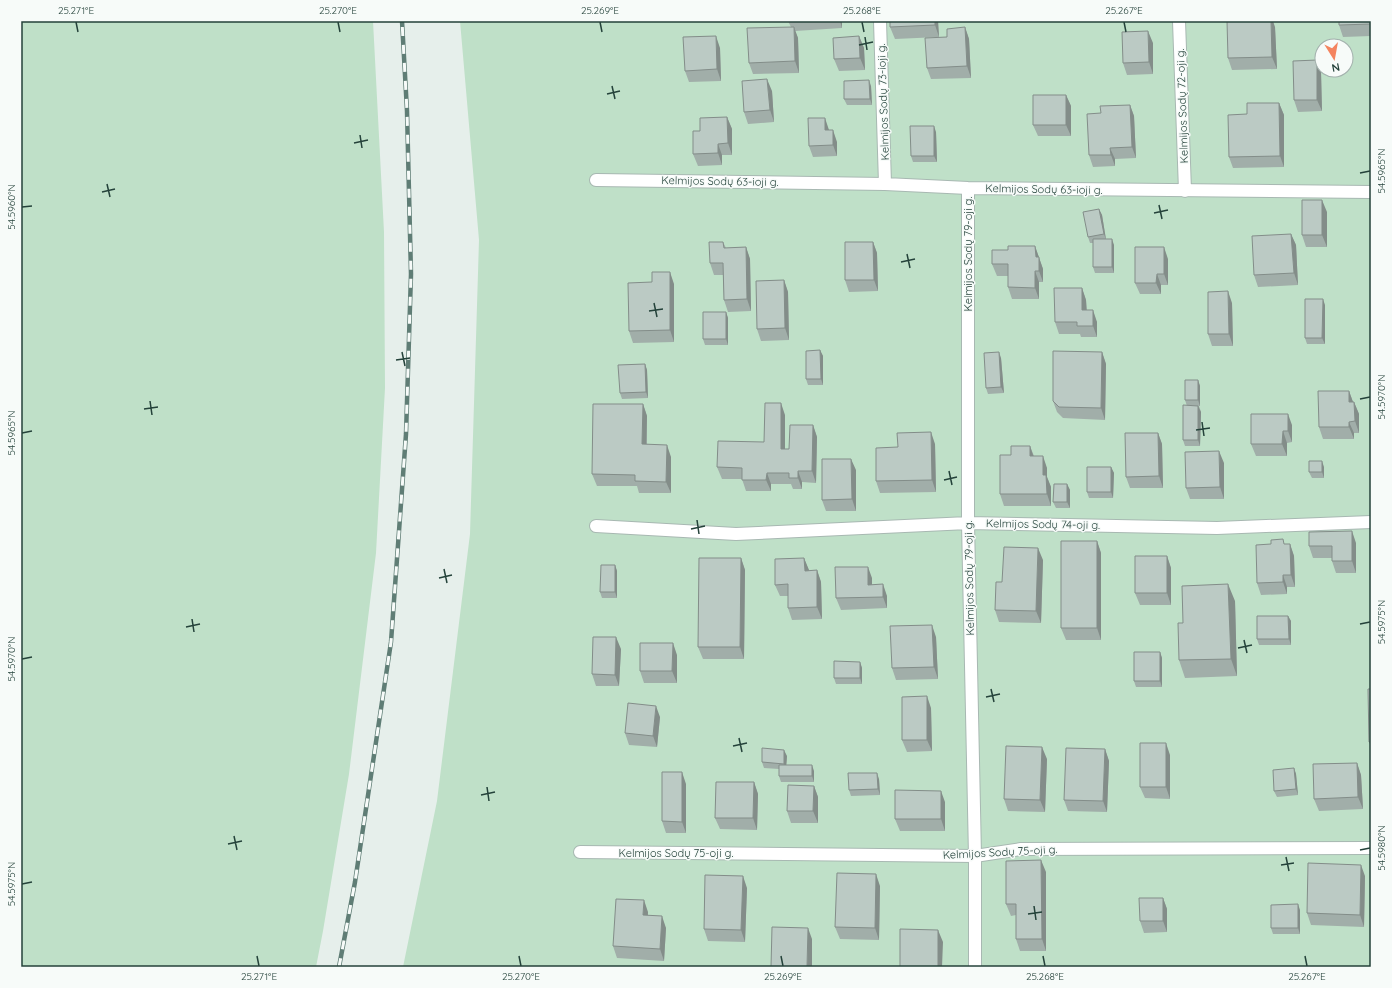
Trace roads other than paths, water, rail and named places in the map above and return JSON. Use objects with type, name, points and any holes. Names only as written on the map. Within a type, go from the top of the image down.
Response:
[{"type":"street","name":"Kelmijos Sodų 73-ioji g.","points":[[880,21],[885,184]]},
{"type":"street","name":"Kelmijos Sodų 72-oji g.","points":[[1179,21],[1185,191]]},
{"type":"street","name":"Kelmijos Sodų 63-ioji g.","points":[[596,180],[885,184],[968,188],[1371,192]]},
{"type":"street","name":"Kelmijos Sodų 79-oji g.","points":[[968,188],[968,523],[975,856],[975,967]]},
{"type":"street","name":"Kelmijos Sodų 74-oji g.","points":[[596,526],[736,534],[968,523],[1218,528],[1371,522]]},
{"type":"street","name":"Kelmijos Sodų 75-oji g.","points":[[580,852],[975,856],[1021,850],[1371,848]]},
{"type":"railway","points":[[339,967],[355,882],[391,642],[406,434],[411,274],[407,111],[402,21]]}]
